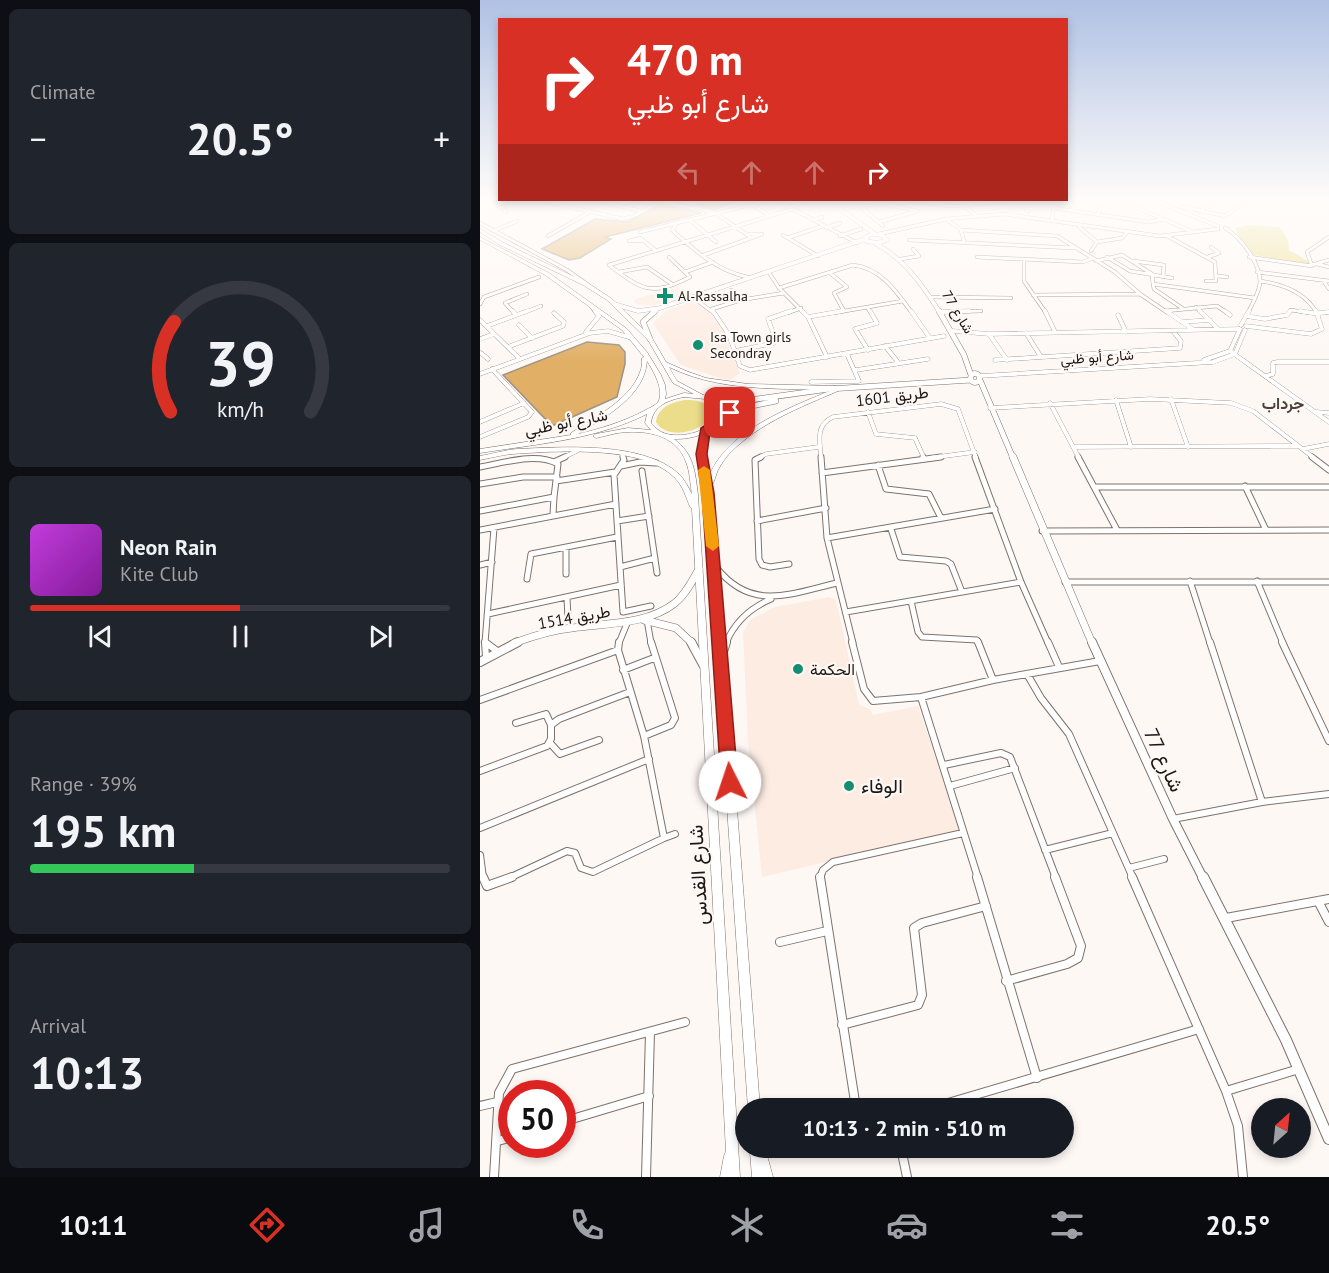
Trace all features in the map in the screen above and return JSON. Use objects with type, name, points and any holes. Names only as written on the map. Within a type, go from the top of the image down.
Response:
[{"type":"main road","points":[[508,253],[547,274],[617,322],[636,340],[664,384],[665,396],[648,418],[654,432],[667,436],[686,436],[705,431],[717,422],[720,409],[712,399],[675,382],[650,339],[614,304],[601,294],[520,253]]},
{"type":"main road","points":[[568,436],[634,390],[644,375],[644,354]]},
{"type":"main road","points":[[663,362],[684,372],[721,382],[838,389]]},
{"type":"main road","points":[[708,493],[715,470],[739,442],[769,421],[838,389]]},
{"type":"main road","points":[[661,402],[684,395],[700,395]]},
{"type":"main road","name":"شارع أبو ظبي","points":[[480,451],[617,425],[653,409]]},
{"type":"main road","points":[[705,431],[702,454],[714,563],[753,1098]]},
{"type":"main road","name":"شارع أبو ظبي","points":[[480,458],[619,432],[654,432]]},
{"type":"main road","name":"شارع القدس","points":[[667,436],[681,446],[689,458],[696,519],[734,1177]]},
{"type":"main road","points":[[513,452],[551,450],[622,453],[660,464],[675,474],[685,486],[696,519]]},
{"type":"main road","points":[[726,1177],[733,1140]]},
{"type":"main road","points":[[758,1158],[758,1177]]},
{"type":"main road","points":[[761,1158],[767,1177]]},
{"type":"street","points":[[535,253],[591,285],[601,294]]},
{"type":"street","points":[[646,253],[609,265],[640,290],[652,291],[690,277],[669,257]]},
{"type":"street","points":[[701,253],[735,274],[747,277]]},
{"type":"street","points":[[704,255],[710,253]]},
{"type":"street","points":[[813,253],[818,256]]},
{"type":"street","points":[[614,304],[638,311],[660,309],[747,277],[827,253]]},
{"type":"street","name":"شارع 77","points":[[884,253],[915,276],[953,334]]},
{"type":"street","name":"شارع 77","points":[[897,253],[933,297],[976,379],[1100,661],[1173,819],[1226,918],[1299,1069],[1329,1139]]},
{"type":"street","points":[[905,261],[919,256],[917,253]]},
{"type":"street","points":[[1084,253],[1115,272],[1140,294],[1194,330]]},
{"type":"street","points":[[1200,253],[1216,265],[1216,282],[1206,281]]},
{"type":"street","points":[[1208,257],[1219,253]]},
{"type":"street","points":[[1233,355],[1260,282],[1246,253]]},
{"type":"street","points":[[1307,253],[1313,265]]},
{"type":"street","points":[[977,257],[1083,262],[1120,254],[1153,275]]},
{"type":"street","points":[[1107,257],[1130,271],[1172,278]]},
{"type":"street","points":[[1249,257],[1329,267]]},
{"type":"street","points":[[1114,262],[1128,258]]},
{"type":"street","points":[[1024,260],[1023,277],[1049,317],[1055,332]]},
{"type":"street","points":[[1313,265],[1329,260]]},
{"type":"street","points":[[1133,261],[1164,266],[1163,277]]},
{"type":"street","points":[[685,272],[714,262]]},
{"type":"street","points":[[779,288],[853,266],[865,265],[888,281],[930,338]]},
{"type":"street","points":[[619,272],[646,267],[672,284]]},
{"type":"street","points":[[1130,271],[1143,267]]},
{"type":"street","points":[[768,271],[779,288],[808,317],[827,357]]},
{"type":"street","points":[[1257,272],[1329,281]]},
{"type":"street","points":[[830,273],[847,287],[834,293],[844,311]]},
{"type":"street","points":[[735,274],[736,281]]},
{"type":"street","points":[[1153,275],[1155,289],[1182,308]]},
{"type":"street","points":[[1217,276],[1227,277]]},
{"type":"street","points":[[480,304],[484,297],[531,282],[538,277]]},
{"type":"street","points":[[1323,280],[1329,289]]},
{"type":"street","points":[[695,296],[722,318],[740,366],[750,370],[964,333],[1173,331],[1243,327],[1315,333],[1322,329],[1319,313],[1289,287],[1260,282]]},
{"type":"street","points":[[1153,284],[1255,298]]},
{"type":"street","points":[[731,290],[744,299]]},
{"type":"street","points":[[712,309],[744,299],[763,299],[784,293]]},
{"type":"street","points":[[516,315],[505,303],[527,294]]},
{"type":"street","points":[[1033,295],[1140,294]]},
{"type":"street","points":[[933,297],[1011,298]]},
{"type":"street","points":[[808,317],[903,301]]},
{"type":"street","points":[[487,326],[541,306]]},
{"type":"street","points":[[580,335],[596,323],[598,316],[591,306]]},
{"type":"street","points":[[1165,311],[1219,306],[1230,315]]},
{"type":"street","points":[[867,307],[877,323],[855,329],[868,350]]},
{"type":"street","points":[[1196,307],[1218,328]]},
{"type":"street","points":[[735,351],[774,343],[776,341],[768,320],[801,308]]},
{"type":"street","points":[[650,339],[643,322],[660,309]]},
{"type":"street","points":[[1246,316],[1268,319],[1286,316],[1291,310],[1329,312]]},
{"type":"street","points":[[942,312],[981,311]]},
{"type":"street","points":[[508,347],[564,324],[554,313]]},
{"type":"street","points":[[1118,315],[1126,332]]},
{"type":"street","points":[[480,320],[520,359]]},
{"type":"street","points":[[1182,322],[1210,320]]},
{"type":"street","points":[[519,325],[532,338]]},
{"type":"street","points":[[1227,328],[1240,335]]},
{"type":"street","points":[[480,374],[580,335],[608,331],[636,340]]},
{"type":"street","points":[[995,360],[1180,348],[1180,340],[1173,331]]},
{"type":"street","points":[[1026,333],[1041,357]]},
{"type":"street","points":[[480,339],[494,334]]},
{"type":"street","points":[[989,334],[1007,360]]},
{"type":"street","points":[[1240,335],[1228,352],[1266,376],[1329,422]]},
{"type":"street","points":[[885,346],[897,362]]},
{"type":"street","points":[[480,351],[488,359]]},
{"type":"street","name":"شارع أبو ظبي","points":[[1194,362],[1228,352]]},
{"type":"street","points":[[811,382],[854,383],[860,380],[847,354]]},
{"type":"street","name":"شارع أبو ظبي","points":[[712,399],[743,401],[838,389],[1194,362],[1209,363],[1233,355]]},
{"type":"street","points":[[856,370],[928,359]]},
{"type":"street","points":[[1266,376],[1273,374],[1273,363],[1277,362],[1329,362]]},
{"type":"street","points":[[480,437],[530,416],[532,411],[492,369]]},
{"type":"street","name":"شارع أبو ظبي","points":[[717,422],[755,404],[838,389]]},
{"type":"street","points":[[990,408],[1050,403],[1171,399],[1245,407],[1329,470]]},
{"type":"street","points":[[1171,399],[1188,447]]},
{"type":"street","points":[[1116,400],[1131,447]]},
{"type":"street","points":[[480,422],[524,403]]},
{"type":"street","points":[[1050,403],[1117,530]]},
{"type":"street","name":"طريق 1601","points":[[921,697],[873,701],[864,689],[827,538],[826,508],[818,447],[819,429],[824,421],[833,417],[930,405],[951,406],[958,409],[964,419],[1022,582],[1059,667]]},
{"type":"street","points":[[868,412],[876,434],[915,438],[924,459]]},
{"type":"street","points":[[1315,412],[1329,413]]},
{"type":"street","points":[[1073,447],[1301,448],[1329,444]]},
{"type":"street","points":[[789,564],[770,567],[762,565],[757,521],[755,460],[759,456],[818,447]]},
{"type":"street","points":[[551,450],[556,454],[553,460]]},
{"type":"street","points":[[480,467],[525,460],[553,460],[577,451]]},
{"type":"street","points":[[822,473],[975,452]]},
{"type":"street","points":[[622,453],[624,460],[615,472],[623,612],[651,606]]},
{"type":"street","points":[[553,460],[558,464],[553,515]]},
{"type":"street","points":[[619,466],[640,462],[660,464]]},
{"type":"street","points":[[878,465],[886,489],[929,494],[941,518]]},
{"type":"street","points":[[642,471],[657,573]]},
{"type":"street","points":[[480,484],[523,477],[557,479],[615,472]]},
{"type":"street","points":[[1245,486],[1266,530]]},
{"type":"street","points":[[1095,487],[1329,487]]},
{"type":"street","points":[[480,511],[554,497]]},
{"type":"street","points":[[480,530],[616,504]]},
{"type":"street","points":[[757,521],[826,508]]},
{"type":"street","points":[[827,538],[891,529],[995,509]]},
{"type":"street","points":[[617,521],[649,516]]},
{"type":"street","points":[[483,660],[494,528]]},
{"type":"street","points":[[891,529],[900,557],[946,561],[951,564],[962,592]]},
{"type":"street","points":[[1042,531],[1329,530]]},
{"type":"street","points":[[527,579],[531,554],[617,537]]},
{"type":"street","points":[[566,546],[566,574]]},
{"type":"street","points":[[620,567],[655,558]]},
{"type":"street","points":[[480,565],[492,562]]},
{"type":"street","points":[[714,563],[732,588],[752,597],[787,594],[837,583]]},
{"type":"street","name":"طريق 1514","points":[[483,660],[497,651],[538,635],[568,628],[638,620],[657,615],[678,602],[685,594],[700,566]]},
{"type":"street","points":[[1190,581],[1262,802]]},
{"type":"street","points":[[1257,581],[1298,677],[1329,741]]},
{"type":"street","points":[[846,612],[1022,582]]},
{"type":"street","points":[[1065,582],[1328,583]]},
{"type":"street","points":[[488,614],[621,585]]},
{"type":"street","points":[[721,665],[726,640],[736,622],[752,609],[787,594]]},
{"type":"street","points":[[567,598],[568,618]]},
{"type":"street","points":[[912,601],[918,632],[922,637],[959,641],[976,639],[993,680]]},
{"type":"street","points":[[480,604],[489,602]]},
{"type":"street","points":[[635,611],[675,718],[670,725],[644,736]]},
{"type":"street","points":[[638,620],[620,636],[618,650],[644,736],[664,838]]},
{"type":"street","name":"طريق 1514","points":[[638,620],[676,627],[690,636],[706,669]]},
{"type":"street","points":[[485,642],[497,651]]},
{"type":"street","points":[[480,700],[618,650]]},
{"type":"street","points":[[623,670],[654,658]]},
{"type":"street","points":[[1037,1078],[1006,981],[944,765],[921,697],[993,680],[1100,661]]},
{"type":"street","points":[[1027,674],[1041,698],[1069,734],[1226,1091],[1238,1126],[1243,1177]]},
{"type":"street","points":[[551,725],[558,719],[630,692]]},
{"type":"street","points":[[516,723],[546,714],[551,725],[550,743],[560,754],[599,740]]},
{"type":"street","points":[[480,771],[550,743]]},
{"type":"street","points":[[944,765],[1001,753],[1010,757],[1081,946],[1078,958],[1006,981]]},
{"type":"street","points":[[480,828],[649,759]]},
{"type":"street","points":[[950,786],[1015,768]]},
{"type":"street","points":[[1173,819],[1262,802],[1329,794]]},
{"type":"street","points":[[1045,850],[1113,832]]},
{"type":"street","points":[[854,1098],[820,877],[827,866],[833,862],[963,833]]},
{"type":"street","points":[[480,855],[483,880],[487,886],[493,886],[571,850],[582,868],[593,872],[675,834]]},
{"type":"street","points":[[1129,868],[1164,859]]},
{"type":"street","points":[[1226,918],[1329,899]]},
{"type":"street","points":[[1318,901],[1329,922]]},
{"type":"street","points":[[842,1025],[918,1005],[922,995],[914,928],[922,923],[986,906]]},
{"type":"street","points":[[780,942],[827,931]]},
{"type":"street","points":[[494,1177],[498,1141],[497,1102],[502,1080],[512,1069],[685,1022]]},
{"type":"street","points":[[966,1098],[1199,1029]]},
{"type":"street","points":[[646,1177],[650,1033]]},
{"type":"street","points":[[1226,1091],[1299,1069]]},
{"type":"street","points":[[576,1118],[649,1096]]},
{"type":"street","points":[[480,1106],[497,1102]]},
{"type":"street","points":[[903,1158],[907,1177]]},
{"type":"shaded area","points":[[1294,253],[1311,263],[1310,266],[1250,254]]},
{"type":"shaded area","name":"Al-Rassalha","points":[[677,285],[688,295],[651,306],[637,304],[633,300]]},
{"type":"shaded area","name":"Isa Town girls Secondray","points":[[691,302],[703,306],[721,324],[740,373],[729,381],[681,365],[653,323],[667,310]]},
{"type":"shaded area","points":[[685,400],[697,401],[707,406],[711,413],[706,423],[701,427],[680,433],[666,431],[660,427],[656,422],[663,409]]},
{"type":"shaded area","name":"الوفاء","points":[[829,597],[836,600],[859,705],[870,709],[873,715],[918,706],[960,831],[762,877],[748,741],[743,633],[750,620],[775,607]]},
{"type":"building","points":[[552,253],[588,253],[580,258],[569,260]]},
{"type":"building","points":[[587,342],[619,345],[625,352],[625,364],[617,397],[552,426],[503,375]]},
{"type":"slow traffic","points":[[704,470],[713,546]]},
{"type":"place","name":"Al-Rassalha","points":[[665,296]]},
{"type":"place","name":"Isa Town girls Secondray","points":[[698,345]]},
{"type":"place","name":"الحكمة","points":[[798,669]]},
{"type":"place","name":"الوفاء","points":[[849,786]]},
{"type":"district","name":"جرداب","points":[[1283,403]]},
{"type":"route","points":[[730,413],[705,431],[702,454],[714,563],[730,782]]}]
